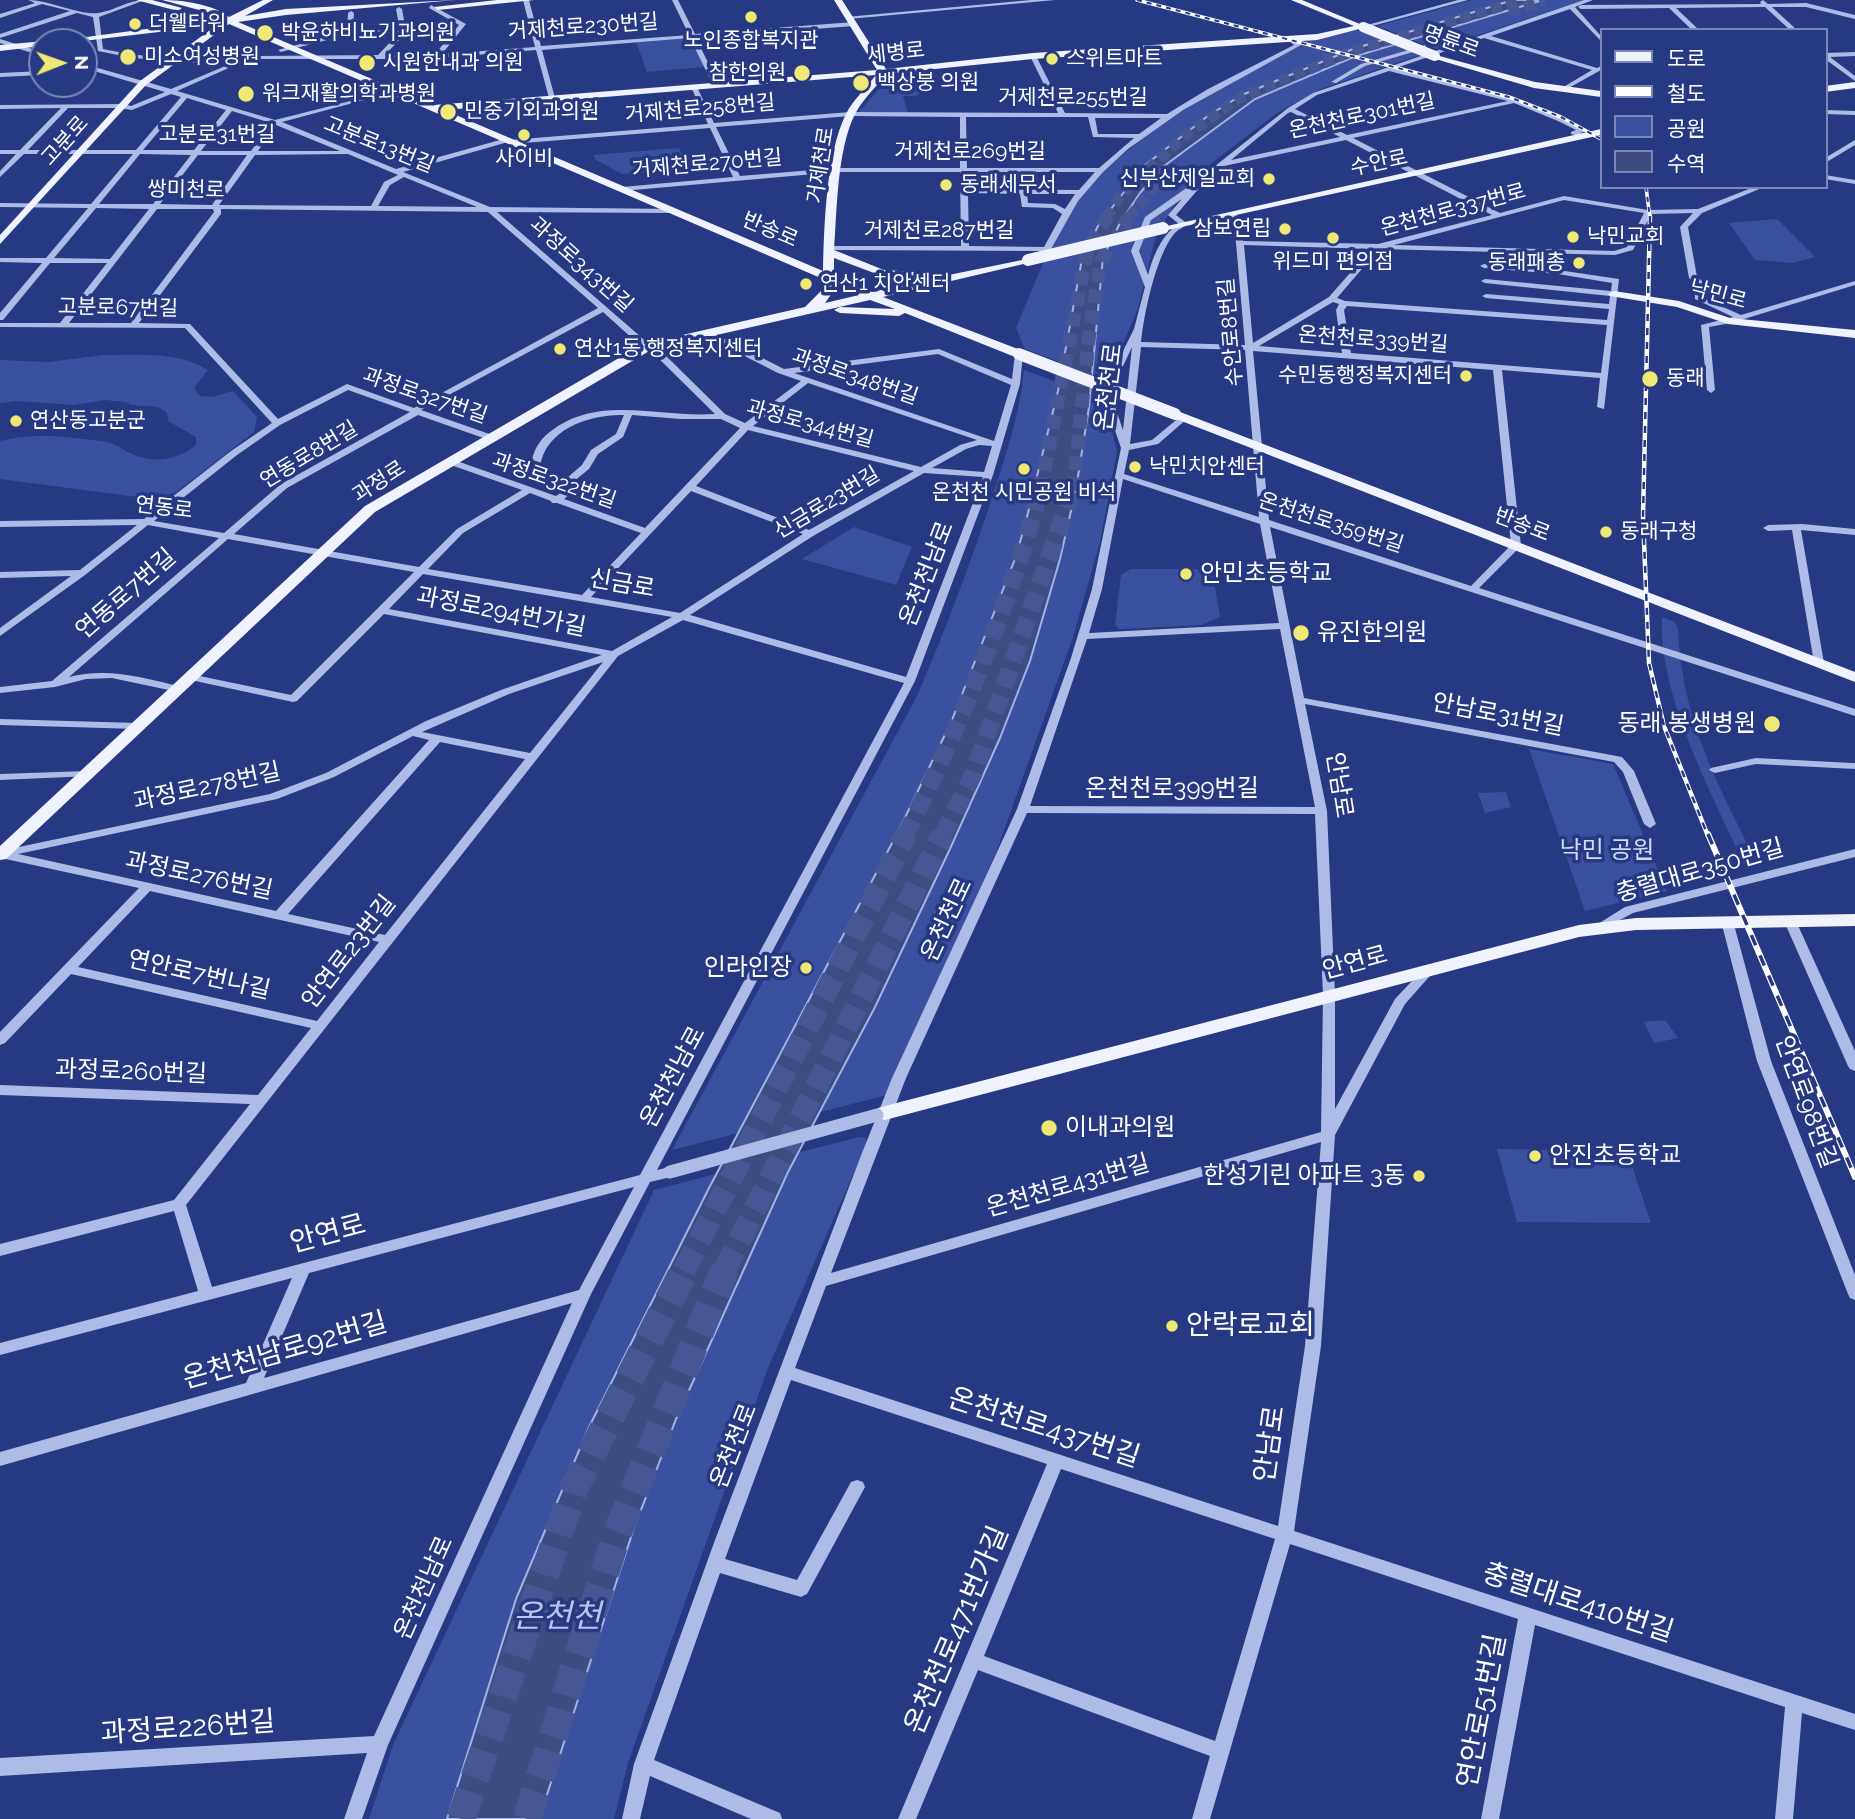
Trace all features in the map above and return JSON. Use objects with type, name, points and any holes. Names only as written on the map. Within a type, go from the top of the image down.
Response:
[{"type":"main road","points":[[141,0],[181,9],[283,12]]},
{"type":"main road","points":[[166,0],[217,12],[283,12],[451,0]]},
{"type":"main road","points":[[100,37],[161,31],[232,11],[255,0]]},
{"type":"main road","points":[[244,12],[269,0]]},
{"type":"main road","points":[[269,0],[267,4],[283,12]]},
{"type":"main road","points":[[205,9],[298,16],[351,7],[399,9],[528,0]]},
{"type":"main road","points":[[838,0],[883,72]]},
{"type":"main road","name":"명륜로","points":[[1295,0],[1435,56],[1508,79],[1600,94]]},
{"type":"main road","points":[[161,31],[186,17],[187,13],[181,9]]},
{"type":"main road","name":"반송로","points":[[232,11],[272,29],[294,47],[314,57],[871,296],[1855,677]]},
{"type":"main road","name":"고분로","points":[[0,242],[144,83],[232,11]]},
{"type":"main road","points":[[161,31],[194,34],[200,39],[272,29],[298,16]]},
{"type":"main road","name":"세병로","points":[[432,108],[883,72],[1033,56],[1317,37],[1363,27]]},
{"type":"main road","points":[[0,48],[28,45]]},
{"type":"main road","name":"거제천로","points":[[809,310],[824,298],[829,289],[827,277],[842,135],[850,114],[883,72]]},
{"type":"main road","points":[[1827,89],[1855,85]]},
{"type":"main road","name":"수안로","points":[[951,278],[1600,132]]},
{"type":"main road","points":[[830,250],[882,273],[951,278]]},
{"type":"main road","points":[[927,318],[913,303],[913,295],[951,278]]},
{"type":"main road","name":"과정로","points":[[1,854],[370,509],[649,347],[951,278]]},
{"type":"main road","name":"낙민로","points":[[1614,294],[1679,304],[1733,319],[1855,334]]},
{"type":"main road","points":[[809,310],[854,310],[927,318]]},
{"type":"main road","name":"안연로","points":[[881,1114],[1431,968],[1599,927],[1727,921],[1855,920]]},
{"type":"street","points":[[31,0],[45,1],[96,16],[141,0]]},
{"type":"street","points":[[528,0],[552,98]]},
{"type":"street","points":[[675,0],[716,85]]},
{"type":"street","name":"거제천로230번길","points":[[248,59],[438,55],[692,36],[1052,0]]},
{"type":"street","points":[[1363,27],[1465,0]]},
{"type":"street","points":[[1315,94],[1590,0]]},
{"type":"street","points":[[0,16],[45,1]]},
{"type":"street","points":[[1572,7],[1763,2],[1818,6],[1855,17]]},
{"type":"street","points":[[1763,2],[1792,28]]},
{"type":"street","points":[[1670,6],[1694,28]]},
{"type":"street","points":[[350,32],[351,7]]},
{"type":"street","points":[[431,7],[463,24],[438,55]]},
{"type":"street","points":[[1572,7],[1600,37]]},
{"type":"street","points":[[399,9],[403,33]]},
{"type":"street","points":[[0,36],[77,11]]},
{"type":"street","points":[[96,16],[100,50],[123,55],[175,59],[248,59]]},
{"type":"street","points":[[1149,286],[1135,251],[1149,219],[1198,184],[1290,110],[1363,65],[1395,54],[1530,21]]},
{"type":"street","points":[[0,107],[132,108],[248,59],[350,32],[457,33]]},
{"type":"street","points":[[380,57],[403,33]]},
{"type":"street","points":[[1484,36],[1599,69]]},
{"type":"street","points":[[1047,249],[1080,192],[1141,136],[1210,90],[1297,45],[1290,39]]},
{"type":"street","points":[[0,41],[28,50]]},
{"type":"street","points":[[1827,56],[1855,54]]},
{"type":"street","points":[[111,59],[123,55]]},
{"type":"street","points":[[1033,56],[1062,114]]},
{"type":"street","points":[[1827,58],[1855,79]]},
{"type":"street","name":"고분로13번길","points":[[98,67],[171,92],[275,122],[491,210]]},
{"type":"street","points":[[1390,69],[1512,102],[1573,126],[1582,131],[1573,133],[1580,136]]},
{"type":"street","points":[[1563,89],[1599,69]]},
{"type":"street","points":[[0,75],[28,74]]},
{"type":"street","points":[[694,87],[737,178]]},
{"type":"street","points":[[134,325],[218,212],[215,204],[275,122],[392,91]]},
{"type":"street","points":[[0,318],[186,96]]},
{"type":"street","name":"온천천로301번길","points":[[1220,165],[1512,102]]},
{"type":"street","points":[[0,175],[67,106]]},
{"type":"street","points":[[0,118],[12,107]]},
{"type":"street","points":[[63,325],[230,109]]},
{"type":"street","points":[[1290,110],[1499,215]]},
{"type":"street","points":[[1827,112],[1855,113]]},
{"type":"street","name":"거제천로255번길","points":[[850,114],[1170,116]]},
{"type":"street","name":"거제천로258번길","points":[[509,141],[850,114]]},
{"type":"street","points":[[963,114],[962,191],[965,248]]},
{"type":"street","points":[[1091,115],[1095,136],[1141,136]]},
{"type":"street","points":[[373,209],[387,184],[400,173],[509,141]]},
{"type":"street","points":[[1827,160],[1855,142]]},
{"type":"street","name":"고분로31번길","points":[[0,152],[353,154]]},
{"type":"street","name":"거제천로269번길","points":[[837,170],[1103,170]]},
{"type":"street","name":"거제천로270번길","points":[[622,189],[837,170]]},
{"type":"street","points":[[1827,177],[1855,182]]},
{"type":"street","points":[[1184,224],[1172,215],[1198,184]]},
{"type":"street","points":[[1733,319],[1699,299],[1698,281],[1693,278],[1684,227],[1699,211],[1756,189]]},
{"type":"street","points":[[962,191],[1080,192]]},
{"type":"street","points":[[1023,191],[1025,205],[1055,206],[1066,213]]},
{"type":"street","name":"온천천로337번로","points":[[1250,348],[1332,299],[1377,247],[1564,198],[1648,212],[1699,211]]},
{"type":"street","name":"쌍미천로","points":[[0,205],[673,211]]},
{"type":"street","name":"과정로343번길","points":[[491,210],[649,347]]},
{"type":"street","points":[[1240,243],[1602,254],[1627,252],[1648,212]]},
{"type":"street","name":"수안로8번길","points":[[1233,214],[1240,243],[1259,447]]},
{"type":"street","name":"온천천로","points":[[631,1819],[643,1765],[881,1114],[1023,809],[1083,636],[1097,589],[1125,448],[1139,326],[1156,260],[1172,231],[1184,224]]},
{"type":"street","name":"거제천로287번길","points":[[830,250],[1047,249]]},
{"type":"street","points":[[1483,250],[1487,312]]},
{"type":"street","points":[[0,260],[112,261]]},
{"type":"street","points":[[1484,266],[1558,272],[1616,281],[1601,407]]},
{"type":"street","points":[[1485,281],[1614,294]]},
{"type":"street","points":[[1711,390],[1705,325],[1855,283]]},
{"type":"street","points":[[1486,296],[1613,307]]},
{"type":"street","points":[[1332,299],[1344,303],[1611,323]]},
{"type":"street","points":[[1344,303],[1340,310],[1347,356]]},
{"type":"street","name":"연동로8번길","points":[[225,537],[284,486],[603,309]]},
{"type":"street","name":"고분로67번길","points":[[0,325],[187,326],[277,423]]},
{"type":"street","points":[[1139,326],[1113,379],[1109,401],[1125,448],[1155,442],[1180,416]]},
{"type":"street","name":"과정로348번길","points":[[706,333],[782,371],[998,444]]},
{"type":"street","name":"온천천로339번길","points":[[1139,344],[1250,348],[1605,376]]},
{"type":"street","name":"과정로344번길","points":[[649,347],[722,416],[746,427],[920,470],[988,475]]},
{"type":"street","points":[[782,371],[939,351],[1016,384]]},
{"type":"street","name":"온천천남로","points":[[353,1819],[379,1744],[584,1294],[910,681],[988,475],[1016,384],[1019,354]]},
{"type":"street","points":[[1497,367],[1516,546],[1473,589],[1855,713]]},
{"type":"street","points":[[584,599],[746,427],[807,380]]},
{"type":"street","name":"과정로327번길","points":[[277,423],[347,387],[492,438]]},
{"type":"street","points":[[569,481],[542,474],[535,468],[537,453],[543,441],[582,416],[595,412],[629,412],[706,419],[722,416]]},
{"type":"street","points":[[555,500],[566,493],[569,481],[586,467],[594,452],[620,435],[629,412]]},
{"type":"street","points":[[0,633],[277,423]]},
{"type":"street","name":"신금로23번길","points":[[682,616],[810,534],[920,470],[978,442],[998,444]]},
{"type":"street","name":"안남로","points":[[1201,1819],[1285,1533],[1312,1346],[1328,1135],[1329,995],[1321,811],[1264,521],[1259,447]]},
{"type":"street","name":"과정로322번길","points":[[451,462],[647,532]]},
{"type":"street","name":"온천천로359번길","points":[[1119,475],[1473,589]]},
{"type":"street","points":[[690,487],[810,534]]},
{"type":"street","points":[[190,677],[293,699],[460,530],[527,491]]},
{"type":"street","name":"연동로","points":[[0,524],[146,522],[322,554]]},
{"type":"street","points":[[1768,528],[1796,527],[1855,532]]},
{"type":"street","points":[[1796,527],[1819,663]]},
{"type":"street","name":"연동로7번길","points":[[55,684],[225,537]]},
{"type":"street","name":"신금로","points":[[322,554],[682,616],[910,681]]},
{"type":"street","points":[[0,575],[82,573]]},
{"type":"street","name":"과정로294번가길","points":[[380,610],[614,654]]},
{"type":"street","name":"과정로278번길","points":[[1,854],[273,797],[330,775],[412,733],[505,692],[614,654],[682,616]]},
{"type":"street","points":[[1083,636],[1285,626]]},
{"type":"street","name":"안연로23번길","points":[[179,1204],[614,654]]},
{"type":"street","points":[[0,690],[55,684],[86,676],[112,675],[178,689]]},
{"type":"street","name":"안남로31번길","points":[[1300,700],[1618,759],[1628,771],[1650,824]]},
{"type":"street","points":[[0,722],[138,726]]},
{"type":"street","points":[[412,733],[533,757]]},
{"type":"street","points":[[279,915],[437,738]]},
{"type":"street","points":[[1715,770],[1756,761],[1854,765]]},
{"type":"street","points":[[0,777],[87,774]]},
{"type":"street","name":"온천천로399번길","points":[[1023,809],[1321,811]]},
{"type":"street","name":"충렬대로350번길","points":[[1599,927],[1629,910],[1855,853]]},
{"type":"street","name":"과정로276번길","points":[[1,854],[388,940]]},
{"type":"street","points":[[0,1040],[147,887]]},
{"type":"street","points":[[1790,920],[1855,1066]]},
{"type":"street","name":"안연로98번길","points":[[1727,921],[1764,1061],[1855,1294]]},
{"type":"street","name":"안남로","points":[[1328,1135],[1400,1002],[1431,968]]},
{"type":"street","name":"연안로7번나길","points":[[68,969],[320,1026]]},
{"type":"street","name":"과정로260번길","points":[[0,1090],[261,1100]]},
{"type":"street","name":"안연로","points":[[0,1349],[881,1114]]},
{"type":"street","name":"온천천로431번길","points":[[822,1281],[1328,1135]]},
{"type":"street","points":[[0,1250],[179,1204],[207,1295]]},
{"type":"street","points":[[252,1388],[303,1269]]},
{"type":"street","name":"온천천남로92번길","points":[[0,1459],[584,1294]]},
{"type":"street","name":"온천천로437번길","points":[[787,1372],[1285,1533]]},
{"type":"street","name":"온천천로471번가길","points":[[906,1819],[1056,1461]]},
{"type":"street","points":[[715,1564],[801,1589],[857,1487]]},
{"type":"street","name":"충렬대로410번길","points":[[1285,1533],[1855,1722]]},
{"type":"street","name":"연안로51번길","points":[[1490,1819],[1528,1614]]},
{"type":"street","points":[[973,1660],[1222,1752]]},
{"type":"street","points":[[1784,1819],[1794,1702]]},
{"type":"street","name":"과정로226번길","points":[[0,1767],[379,1744]]},
{"type":"street","points":[[643,1765],[773,1819]]},
{"type":"green space","points":[[1472,0],[1585,0],[1436,49],[1377,26]]},
{"type":"green space","points":[[1357,30],[1420,55],[1321,89],[1277,113],[1204,169],[1177,201],[1156,236],[1138,308],[1108,380],[1025,349],[1016,328],[1048,251],[1082,192],[1105,169],[1171,116],[1308,40]]},
{"type":"green space","points":[[691,38],[705,67],[647,72],[636,42]]},
{"type":"green space","points":[[907,76],[913,79],[930,79],[932,88],[916,96],[903,96],[908,113],[859,112],[889,77]]},
{"type":"green space","points":[[679,148],[688,171],[622,174],[596,160],[593,155]]},
{"type":"green space","points":[[1777,219],[1815,257],[1793,263],[1755,260],[1729,223]]},
{"type":"green space","points":[[103,355],[157,355],[184,360],[208,370],[194,388],[200,396],[212,397],[233,391],[257,417],[254,432],[175,493],[152,499],[0,479],[0,441],[14,438],[51,436],[105,442],[135,455],[153,459],[171,458],[196,445],[196,437],[168,421],[167,413],[158,407],[105,400],[74,405],[17,401],[0,403],[0,360],[49,362]]},
{"type":"green space","points":[[1024,370],[1104,400],[1117,451],[1100,542],[1073,637],[997,850],[887,1095],[672,1150],[916,698],[955,602],[990,504],[1015,421]]},
{"type":"green space","points":[[854,527],[912,547],[896,585],[802,559]]},
{"type":"green space","points":[[1131,569],[1196,569],[1213,575],[1220,617],[1201,625],[1119,629],[1115,625],[1121,575]]},
{"type":"green space","points":[[1662,617],[1675,622],[1678,628],[1687,694],[1704,751],[1758,866],[1746,869],[1690,746],[1669,680],[1663,648]]},
{"type":"green space","name":"낙민 공원","points":[[1529,749],[1613,764],[1667,891],[1585,911]]},
{"type":"green space","points":[[1506,792],[1511,807],[1485,813],[1478,793]]},
{"type":"green space","points":[[1665,1020],[1678,1038],[1654,1043],[1644,1022]]},
{"type":"green space","points":[[859,1137],[865,1138],[867,1143],[768,1368],[628,1763],[614,1819],[369,1819],[393,1745],[654,1190]]},
{"type":"green space","points":[[1497,1149],[1627,1151],[1651,1223],[1517,1222]]},
{"type":"water","name":"온천천","points":[[1513,0],[1543,0],[1356,56],[1255,99],[1164,166],[1140,193],[1120,223],[1103,257],[1089,407],[1076,489],[1060,559],[1030,661],[1000,738],[875,1007],[788,1172],[676,1419],[634,1528],[539,1819],[447,1819],[516,1599],[589,1427],[709,1188],[899,830],[952,720],[1015,559],[1058,391],[1082,259],[1098,226],[1144,166],[1209,115],[1242,95],[1353,49]]},
{"type":"tunnel","points":[[1106,218],[1120,196],[1184,136],[1238,99],[1355,50],[1522,0]]},
{"type":"tunnel","points":[[1509,12],[1545,0]]},
{"type":"tunnel","points":[[1129,218],[1168,168]]},
{"type":"tunnel","points":[[1040,491],[1088,247],[1108,216]]},
{"type":"tunnel","points":[[1073,491],[1089,336],[1101,261],[1130,216]]},
{"type":"tunnel","points":[[905,835],[945,753],[981,666],[1028,533],[1040,489]]},
{"type":"tunnel","points":[[942,836],[973,775],[1073,489]]},
{"type":"tunnel","points":[[725,1269],[943,834]]},
{"type":"tunnel","points":[[684,1271],[905,835]]},
{"type":"tunnel","points":[[461,1819],[574,1488],[685,1269]]},
{"type":"tunnel","points":[[527,1819],[617,1534],[725,1269]]},
{"type":"railway","points":[[1137,0],[1509,97],[1561,117],[1600,138]]},
{"type":"railway","points":[[1646,189],[1650,218]]},
{"type":"railway","points":[[1650,218],[1643,516],[1649,663],[1664,726],[1708,836]]},
{"type":"railway","points":[[1708,834],[1855,1177]]},
{"type":"place","name":"노인종합복지관","points":[[751,17]]},
{"type":"place","name":"더웰타워","points":[[135,24]]},
{"type":"place","name":"박윤하비뇨기과의원","points":[[265,33]]},
{"type":"place","name":"미소여성병원","points":[[128,57]]},
{"type":"place","name":"스위트마트","points":[[1052,59]]},
{"type":"place","name":"시원한내과 의원","points":[[367,63]]},
{"type":"place","name":"참한의원","points":[[802,73]]},
{"type":"place","name":"백상붕 의원","points":[[861,83]]},
{"type":"place","name":"워크재활의학과병원","points":[[246,94]]},
{"type":"place","name":"민중기외과의원","points":[[448,112]]},
{"type":"place","name":"사이비","points":[[524,135]]},
{"type":"place","name":"신부산제일교회","points":[[1269,179]]},
{"type":"place","name":"동래세무서","points":[[946,185]]},
{"type":"place","name":"삼보연립","points":[[1285,229]]},
{"type":"place","name":"낙민교회","points":[[1573,237]]},
{"type":"place","name":"위드미 편의점","points":[[1333,238]]},
{"type":"place","name":"동래패총","points":[[1579,263]]},
{"type":"place","name":"연산1 치안센터","points":[[806,284]]},
{"type":"place","name":"연산1동 행정복지센터","points":[[560,349]]},
{"type":"place","name":"수민동행정복지센터","points":[[1466,376]]},
{"type":"place","name":"동래","points":[[1650,379]]},
{"type":"place","name":"연산동고분군","points":[[16,421]]},
{"type":"place","name":"낙민치안센터","points":[[1135,467]]},
{"type":"place","name":"온천천 시민공원 비석","points":[[1024,469]]},
{"type":"place","name":"동래구청","points":[[1606,532]]},
{"type":"place","name":"안민초등학교","points":[[1186,574]]},
{"type":"place","name":"유진한의원","points":[[1301,633]]},
{"type":"place","name":"동래 봉생병원","points":[[1772,724]]},
{"type":"place","name":"인라인장","points":[[806,968]]},
{"type":"place","name":"이내과의원","points":[[1049,1128]]},
{"type":"place","name":"안진초등학교","points":[[1535,1156]]},
{"type":"place","name":"한성기린 아파트 3동","points":[[1419,1176]]},
{"type":"place","name":"안락로교회","points":[[1172,1326]]}]
